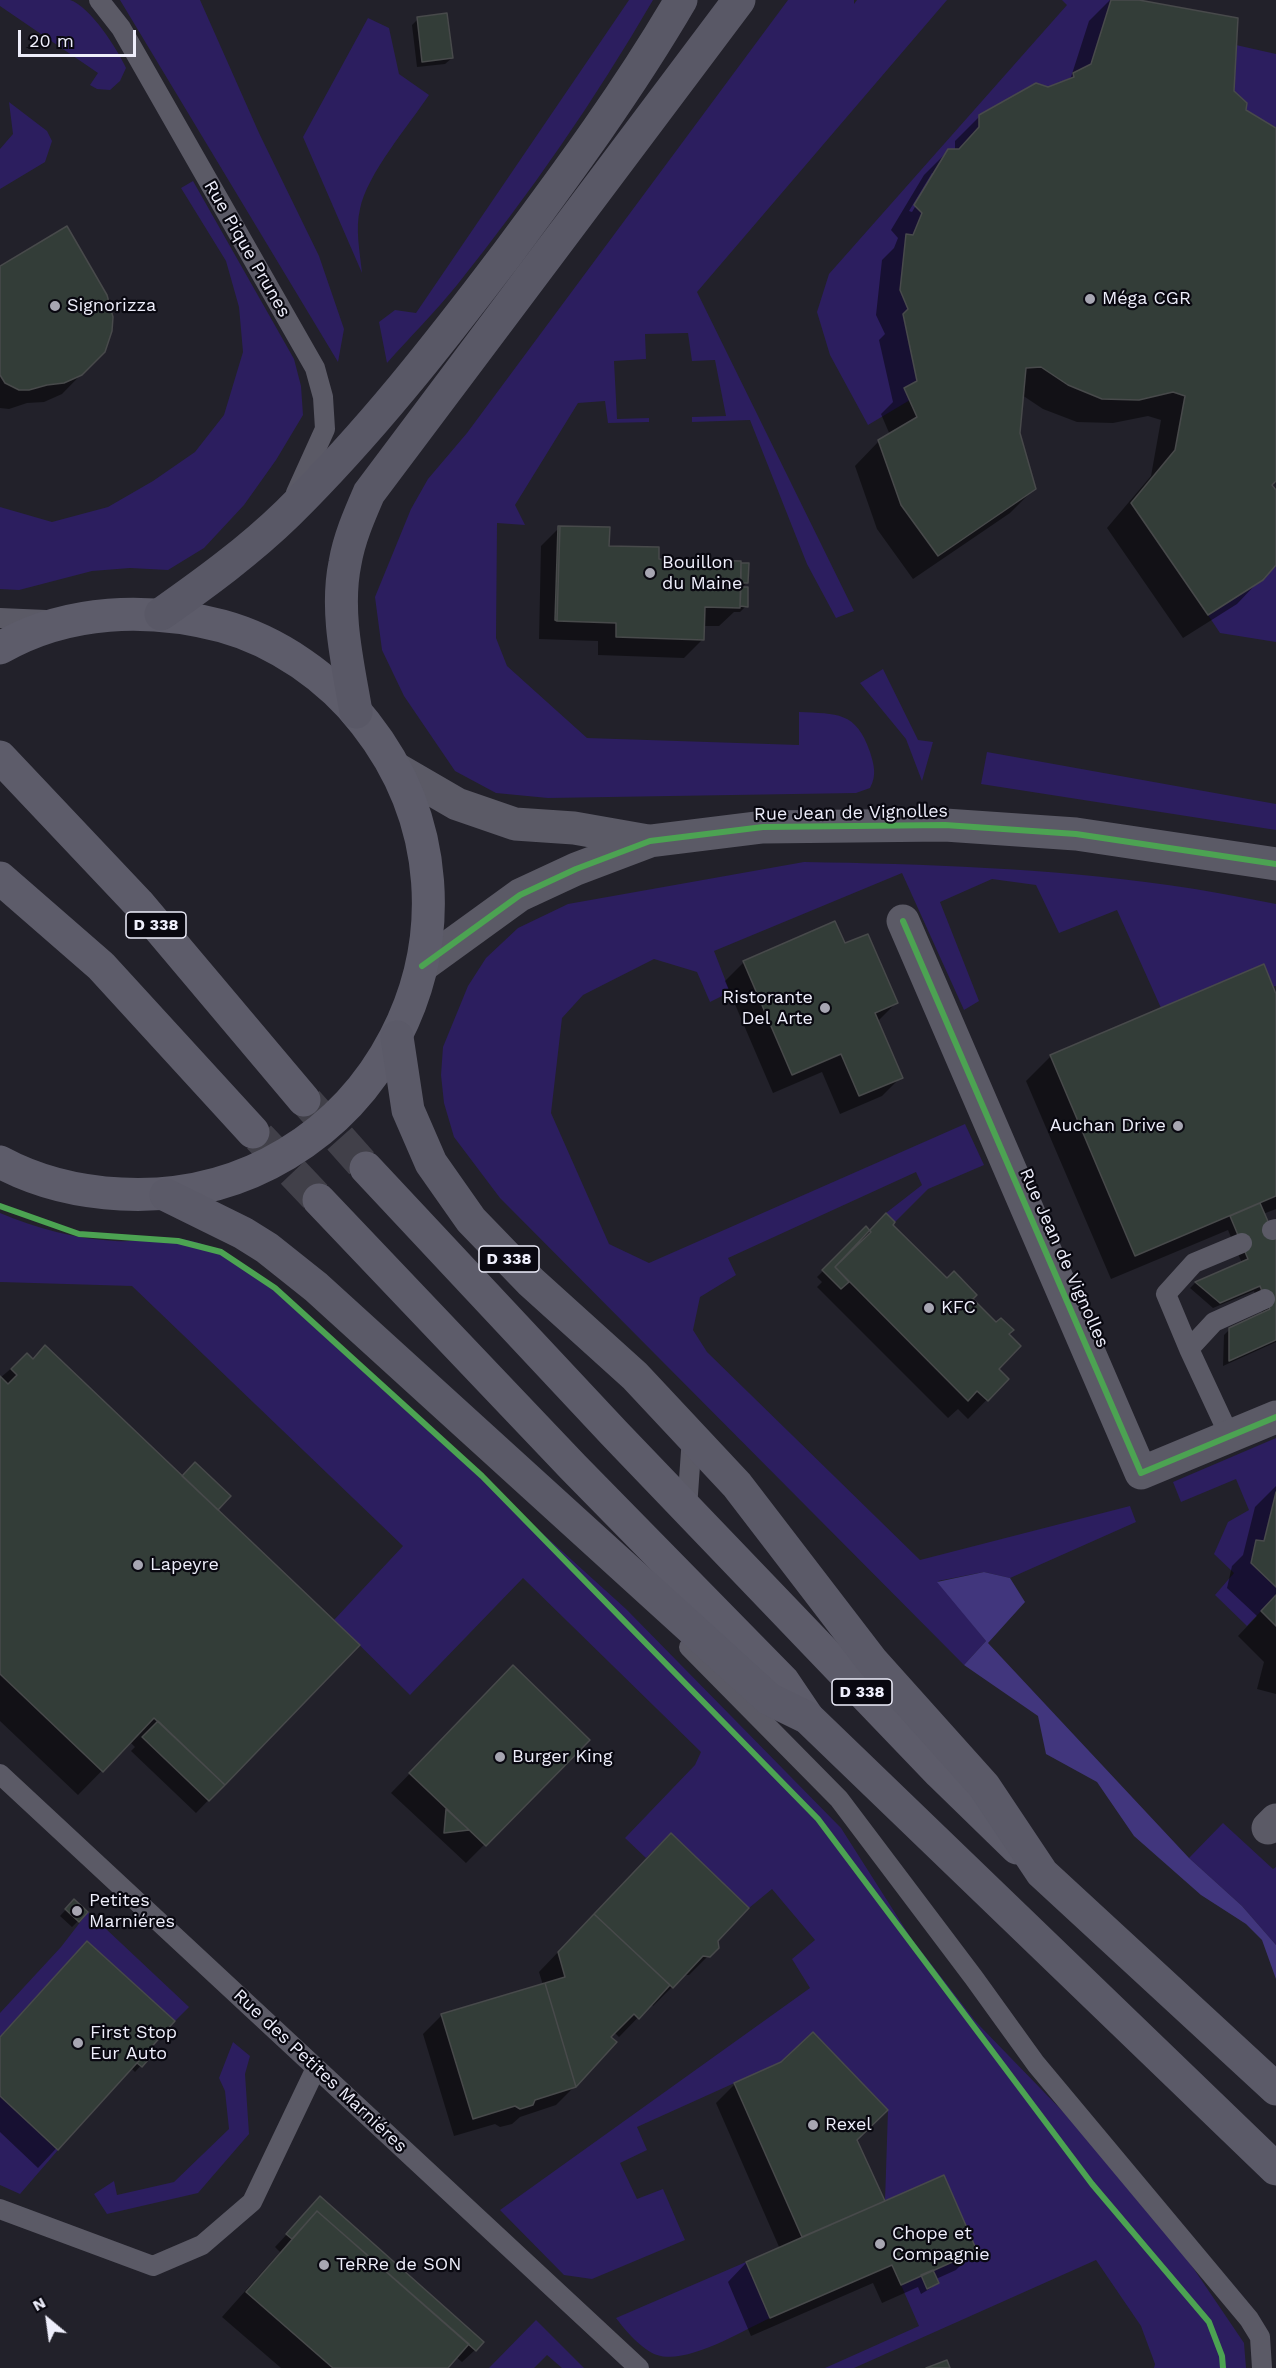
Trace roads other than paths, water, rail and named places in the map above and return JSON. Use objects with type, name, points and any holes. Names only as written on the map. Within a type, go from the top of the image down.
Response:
[{"type":"highway","points":[[160,614],[242,553],[288,512],[424,364],[589,144],[646,60],[681,0]]},
{"type":"highway","points":[[356,712],[344,642],[344,565],[354,528],[369,493],[413,431],[739,0]]},
{"type":"highway","name":"D 338","points":[[397,1037],[408,1110],[430,1163],[471,1220],[531,1281],[635,1376],[737,1485],[872,1661],[984,1786],[1042,1872],[1276,2089]]},
{"type":"highway","name":"D 338","points":[[166,1195],[243,1233],[300,1274],[573,1518],[769,1699],[808,1718],[1276,2169]]},
{"type":"main road","points":[[0,648],[49,626],[73,620],[128,614],[160,614],[234,629],[268,644],[315,674],[356,712],[395,768],[412,809],[426,868],[427,929],[422,966],[397,1037],[383,1062],[344,1108],[295,1149],[238,1177],[203,1189],[166,1195],[104,1194],[70,1188],[37,1178],[0,1162]]},
{"type":"main road","name":"D 338","points":[[0,757],[138,903],[304,1100]]},
{"type":"main road","points":[[0,878],[101,966],[253,1132]]},
{"type":"main road","name":"D 338","points":[[366,1168],[940,1773],[1042,1872]]},
{"type":"main road","name":"D 338","points":[[319,1200],[573,1467],[783,1681],[808,1718]]},
{"type":"street","name":"Rue Jean de Vignolles","points":[[395,768],[457,804],[515,824],[574,828],[650,841]]},
{"type":"street","name":"Rue Jean de Vignolles","points":[[422,966],[520,895],[576,869],[650,841],[763,827],[945,825],[1076,834],[1276,864]]},
{"type":"street","name":"Rue Jean de Vignolles","points":[[903,921],[1141,1473],[1276,1418]]},
{"type":"lane","name":"Rue Pique Prunes","points":[[99,0],[121,28],[315,368],[322,397],[325,429],[288,512]]},
{"type":"lane","points":[[0,618],[73,620]]},
{"type":"lane","points":[[1230,1437],[1166,1294],[1194,1263],[1242,1243]]},
{"type":"lane","points":[[1189,1348],[1214,1322],[1265,1299]]},
{"type":"lane","points":[[687,1508],[692,1437]]},
{"type":"lane","points":[[573,1518],[660,1619],[839,1799],[1036,2064],[1249,2319],[1260,2337],[1262,2368]]},
{"type":"lane","name":"Rue des Petites Marniéres","points":[[0,1774],[639,2368]]},
{"type":"lane","points":[[0,2209],[153,2266],[202,2246],[252,2202],[316,2068]]},
{"type":"tunnel","points":[[307,1102],[366,1168]]},
{"type":"tunnel","points":[[259,1137],[319,1200]]},
{"type":"place","name":"Méga CGR","points":[[1090,299]]},
{"type":"place","name":"Signorizza","points":[[55,306]]},
{"type":"place","name":"Bouillon du Maine","points":[[650,573]]},
{"type":"place","name":"Ristorante Del Arte","points":[[825,1008]]},
{"type":"place","name":"Auchan Drive","points":[[1178,1126]]},
{"type":"place","name":"KFC","points":[[929,1308]]},
{"type":"place","name":"Lapeyre","points":[[138,1565]]},
{"type":"place","name":"Burger King","points":[[500,1757]]},
{"type":"place","name":"Petites Marniéres","points":[[77,1911]]},
{"type":"place","name":"First Stop Eur Auto","points":[[78,2043]]},
{"type":"place","name":"Rexel","points":[[813,2125]]},
{"type":"place","name":"Chope et Compagnie","points":[[880,2244]]},
{"type":"place","name":"TeRRe de SON","points":[[324,2265]]}]
